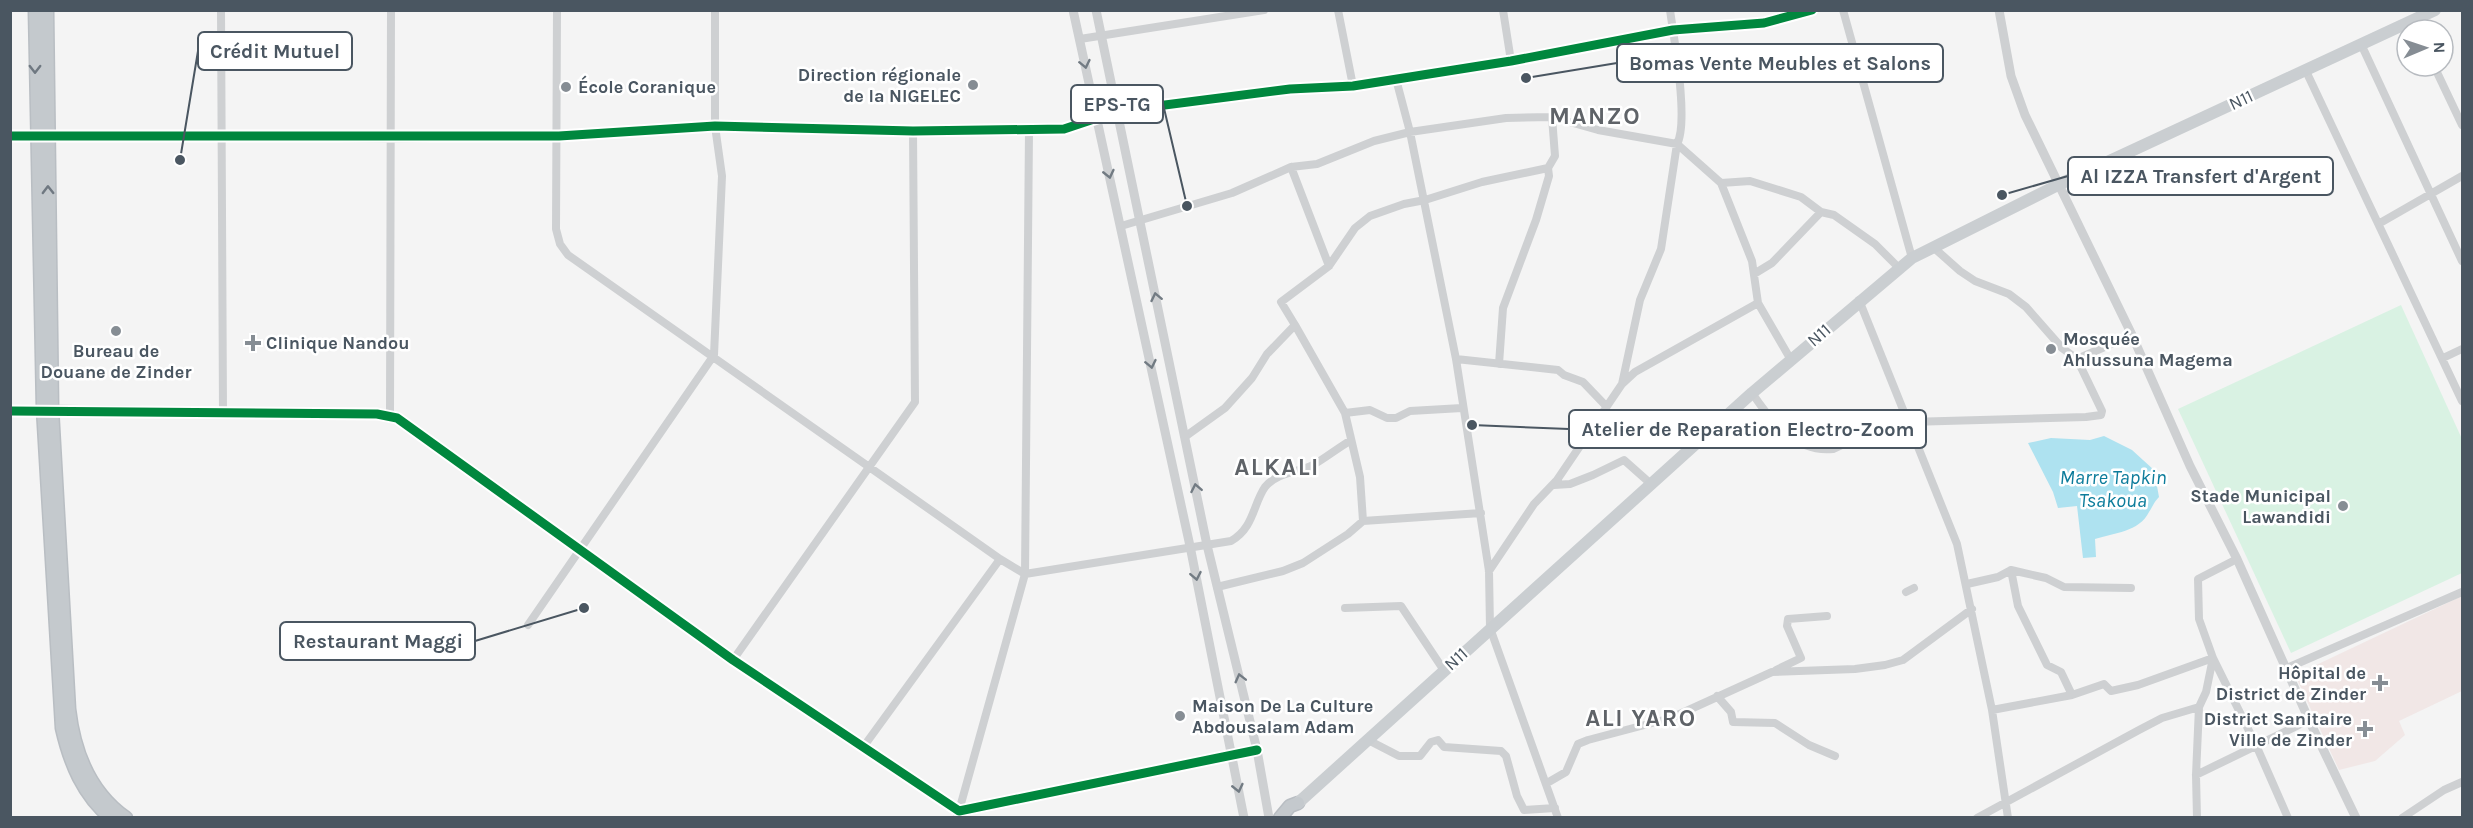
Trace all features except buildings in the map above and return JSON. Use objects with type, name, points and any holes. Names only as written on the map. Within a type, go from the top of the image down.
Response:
[{"type":"highway","points":[[35,10],[42,135],[47,409],[62,728],[67,750],[86,790],[111,818]]},
{"type":"highway","points":[[42,135],[47,10]]},
{"type":"highway","points":[[47,409],[72,731],[77,752],[100,796],[126,818]]},
{"type":"highway","points":[[1280,818],[1290,806],[1298,803]]},
{"type":"highway","points":[[1291,818],[1298,803]]},
{"type":"main road","name":"N11","points":[[1298,803],[1443,669],[1752,393],[1859,300],[1912,258],[2060,184],[2305,69],[2361,44],[2395,32]]},
{"type":"street","points":[[221,10],[223,412]]},
{"type":"street","points":[[390,416],[391,10]]},
{"type":"street","points":[[557,10],[559,136],[556,229],[560,244],[568,255],[714,355],[1000,559],[1025,574],[1207,545],[1236,538],[1256,511],[1265,487],[1276,478],[1313,466],[1350,441]]},
{"type":"street","points":[[528,625],[714,355],[722,213],[722,176],[715,126],[715,10]]},
{"type":"street","points":[[1073,10],[1190,546],[1244,818]]},
{"type":"street","points":[[1096,10],[1207,545],[1257,750],[1269,818]]},
{"type":"street","points":[[1080,39],[1264,10]]},
{"type":"street","points":[[1338,10],[1353,86]]},
{"type":"street","points":[[1503,10],[1511,61]]},
{"type":"street","points":[[1622,384],[1640,300],[1661,249],[1682,122],[1670,10]]},
{"type":"street","points":[[10,136],[392,138],[559,136],[715,126],[913,131],[1064,129],[1118,111],[1290,89],[1353,86],[1511,61],[1673,30],[1764,22],[1812,10]]},
{"type":"street","points":[[1843,10],[1912,258]]},
{"type":"street","points":[[1999,10],[2006,57],[2017,96],[2132,335],[2190,466],[2237,559],[2356,818]]},
{"type":"street","points":[[2361,44],[2463,261]]},
{"type":"street","points":[[2305,69],[2463,400]]},
{"type":"street","points":[[2440,78],[2463,125]]},
{"type":"street","points":[[1396,79],[1425,200],[1455,359],[1489,571],[1490,628],[1548,783],[1558,818]]},
{"type":"street","points":[[1499,364],[1503,309],[1536,220],[1549,176],[1548,168],[1555,156],[1552,117]]},
{"type":"street","points":[[1121,226],[1232,193],[1291,167],[1317,164],[1374,141],[1410,132],[1506,118],[1552,117],[1598,130],[1677,144],[1721,183],[1743,232],[1754,274],[1758,303],[1791,360]]},
{"type":"street","points":[[733,660],[915,402],[913,131]]},
{"type":"street","points":[[958,814],[1025,574],[1029,131]]},
{"type":"street","points":[[1291,167],[1329,266]]},
{"type":"street","points":[[1363,521],[1360,477],[1345,414],[1281,302],[1329,266],[1348,237],[1363,221],[1404,204],[1425,200],[1482,182],[1548,168]]},
{"type":"street","points":[[2380,223],[2463,176]]},
{"type":"street","points":[[1721,183],[1750,181],[1801,197],[1821,212],[1834,215],[1875,244],[1899,268]]},
{"type":"street","points":[[1754,274],[1772,263],[1821,212]]},
{"type":"street","points":[[1752,393],[1773,424],[1810,447],[1824,450],[1908,418],[2101,415],[2100,405],[2077,359],[2062,348],[2026,307],[2009,294],[1975,281],[1933,247]]},
{"type":"street","points":[[1859,300],[1950,524],[1967,584],[1992,710],[2008,818]]},
{"type":"street","points":[[1489,571],[1534,504],[1557,480],[1622,384],[1635,372],[1758,303]]},
{"type":"street","points":[[1186,436],[1225,408],[1295,325]]},
{"type":"street","points":[[2077,359],[2132,335]]},
{"type":"street","points":[[2443,357],[2463,349]]},
{"type":"street","points":[[1455,359],[1558,370],[1564,375],[1583,382],[1606,406]]},
{"type":"street","points":[[1345,414],[1370,410],[1387,418],[1396,418],[1410,411],[1462,408]]},
{"type":"street","points":[[10,411],[47,409],[390,416],[406,424],[733,660],[864,746],[958,814],[1257,750]]},
{"type":"street","points":[[1550,486],[1585,478],[1624,460],[1651,484]]},
{"type":"street","points":[[1217,587],[1283,571],[1303,563],[1348,534],[1363,521],[1401,516],[1481,513]]},
{"type":"street","points":[[864,746],[1000,559]]},
{"type":"street","points":[[2237,559],[2198,579],[2199,619],[2212,658],[2256,745],[2288,818]]},
{"type":"street","points":[[1967,584],[1998,577],[2011,570],[2046,578],[2064,587],[2131,588]]},
{"type":"street","points":[[2011,570],[2018,606],[2047,665],[2061,672],[2073,695]]},
{"type":"street","points":[[1906,592],[1914,588]]},
{"type":"street","points":[[2287,668],[2463,592]]},
{"type":"street","points":[[1344,608],[1401,606],[1443,669]]},
{"type":"street","points":[[1772,672],[1829,671],[1884,666],[1903,660],[1972,609]]},
{"type":"street","points":[[1548,783],[1566,772],[1578,744],[1646,723],[1671,718],[1801,658],[1787,626],[1788,619],[1827,616]]},
{"type":"street","points":[[1992,710],[2073,695],[2104,684],[2111,691],[2138,685],[2212,658]]},
{"type":"street","points":[[2197,818],[2199,707],[2206,692],[2212,658]]},
{"type":"street","points":[[1717,696],[1731,712],[1733,722],[1775,723],[1809,745],[1835,756]]},
{"type":"street","points":[[1977,818],[2006,800],[2162,718],[2199,707]]},
{"type":"street","points":[[2196,775],[2309,720]]},
{"type":"street","points":[[1368,740],[1400,756],[1420,756],[1431,742],[1438,740],[1444,747],[1501,751],[1506,756],[1516,796],[1524,810],[1555,808]]},
{"type":"street","points":[[2403,818],[2444,790],[2463,782]]},
{"type":"shaded area","name":"Hôpital de District de Zinder","points":[[2462,596],[2462,691],[2399,721],[2405,735],[2375,761],[2339,770],[2295,675]]},
{"type":"green space","name":"Stade Municipal Lawandidi","points":[[2401,305],[2462,439],[2462,573],[2291,653],[2178,409]]},
{"type":"water","name":"Marre Tapkin Tsakoua","points":[[2104,436],[2132,450],[2154,470],[2159,497],[2145,519],[2139,524],[2125,531],[2095,539],[2096,557],[2083,558],[2077,506],[2058,508],[2053,492],[2028,443],[2051,438],[2090,440]]},
{"type":"cycle path","points":[[10,136],[559,136],[715,126],[913,131],[1064,129],[1118,111],[1290,89],[1353,86],[1511,61],[1673,30],[1764,23],[1812,10]]},
{"type":"cycle path","points":[[10,411],[377,414],[397,418],[733,660],[959,811],[1257,750]]},
{"type":"place","name":"Bomas Vente Meubles et Salons","points":[[1526,78]]},
{"type":"place","name":"Direction régionale de la NIGELEC","points":[[973,85]]},
{"type":"place","name":"École Coranique","points":[[566,87]]},
{"type":"place","name":"Crédit Mutuel","points":[[180,160]]},
{"type":"place","name":"Al IZZA Transfert d'Argent","points":[[2002,195]]},
{"type":"place","name":"EPS-TG","points":[[1187,206]]},
{"type":"place","name":"Bureau de Douane de Zinder","points":[[116,331]]},
{"type":"place","name":"Clinique Nandou","points":[[253,343]]},
{"type":"place","name":"Mosquée Ahlussuna Magema","points":[[2051,349]]},
{"type":"place","name":"Atelier de Reparation Electro-Zoom","points":[[1472,425]]},
{"type":"place","name":"Stade Municipal Lawandidi","points":[[2343,506]]},
{"type":"place","name":"Restaurant Maggi","points":[[584,608]]},
{"type":"place","name":"Hôpital de District de Zinder","points":[[2380,683]]},
{"type":"place","name":"Maison De La Culture Abdousalam Adam","points":[[1180,716]]},
{"type":"place","name":"District Sanitaire Ville de Zinder","points":[[2365,729]]},
{"type":"district","name":"MANZO","points":[[1595,116]]},
{"type":"district","name":"ALKALI","points":[[1277,467]]},
{"type":"district","name":"ALI YARO","points":[[1641,718]]}]
